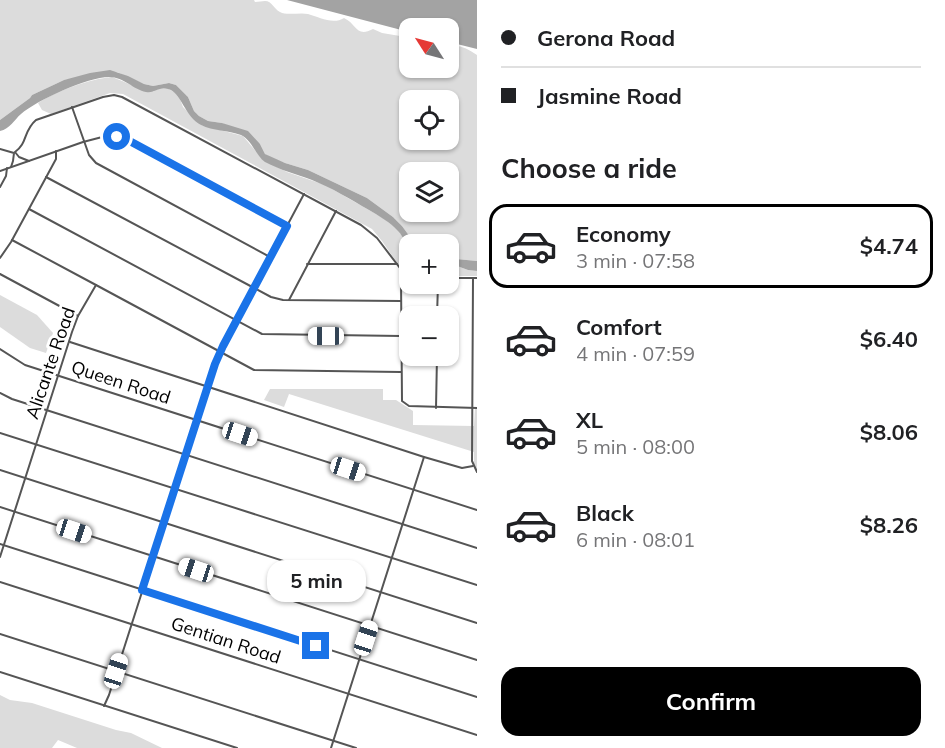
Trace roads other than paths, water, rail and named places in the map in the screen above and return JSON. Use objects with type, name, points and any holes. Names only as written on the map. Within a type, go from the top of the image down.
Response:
[{"type":"street","points":[[29,161],[15,152],[21,147],[31,125],[40,119],[109,96],[127,98],[361,225],[372,233],[399,266]]},
{"type":"street","points":[[72,107],[89,155],[96,163],[270,257]]},
{"type":"street","points":[[0,171],[106,136],[124,138],[287,226]]},
{"type":"street","points":[[0,149],[14,153],[14,161],[0,188]]},
{"type":"street","points":[[0,258],[56,159],[56,152]]},
{"type":"street","points":[[46,177],[270,297],[289,300],[401,301]]},
{"type":"street","points":[[104,706],[220,352],[304,194]]},
{"type":"street","points":[[29,209],[264,335],[399,336]]},
{"type":"street","points":[[289,300],[336,211]]},
{"type":"street","points":[[12,240],[255,370],[401,372]]},
{"type":"street","points":[[307,264],[397,264]]},
{"type":"street","points":[[0,274],[78,316]]},
{"type":"street","points":[[459,278],[477,278]]},
{"type":"street","points":[[473,278],[472,461],[477,472]]},
{"type":"street","name":"Alicante Road","points":[[0,557],[78,316],[96,285]]},
{"type":"street","points":[[401,294],[401,306]]},
{"type":"street","points":[[69,342],[424,457],[462,468],[473,466]]},
{"type":"street","name":"Queen Road","points":[[0,349],[26,365],[58,376],[477,510]]},
{"type":"street","points":[[401,366],[401,396],[404,403],[409,406],[477,408]]},
{"type":"street","points":[[436,408],[437,366]]},
{"type":"street","points":[[0,393],[12,399],[477,548]]},
{"type":"street","points":[[0,433],[477,585]]},
{"type":"street","points":[[331,748],[424,457]]},
{"type":"street","points":[[0,470],[477,622]]},
{"type":"street","points":[[0,507],[477,660]]},
{"type":"street","points":[[2,545],[477,697]]},
{"type":"street","name":"Gentian Road","points":[[0,582],[477,735]]},
{"type":"street","points":[[0,634],[357,748]]},
{"type":"street","points":[[0,672],[237,748]]}]
